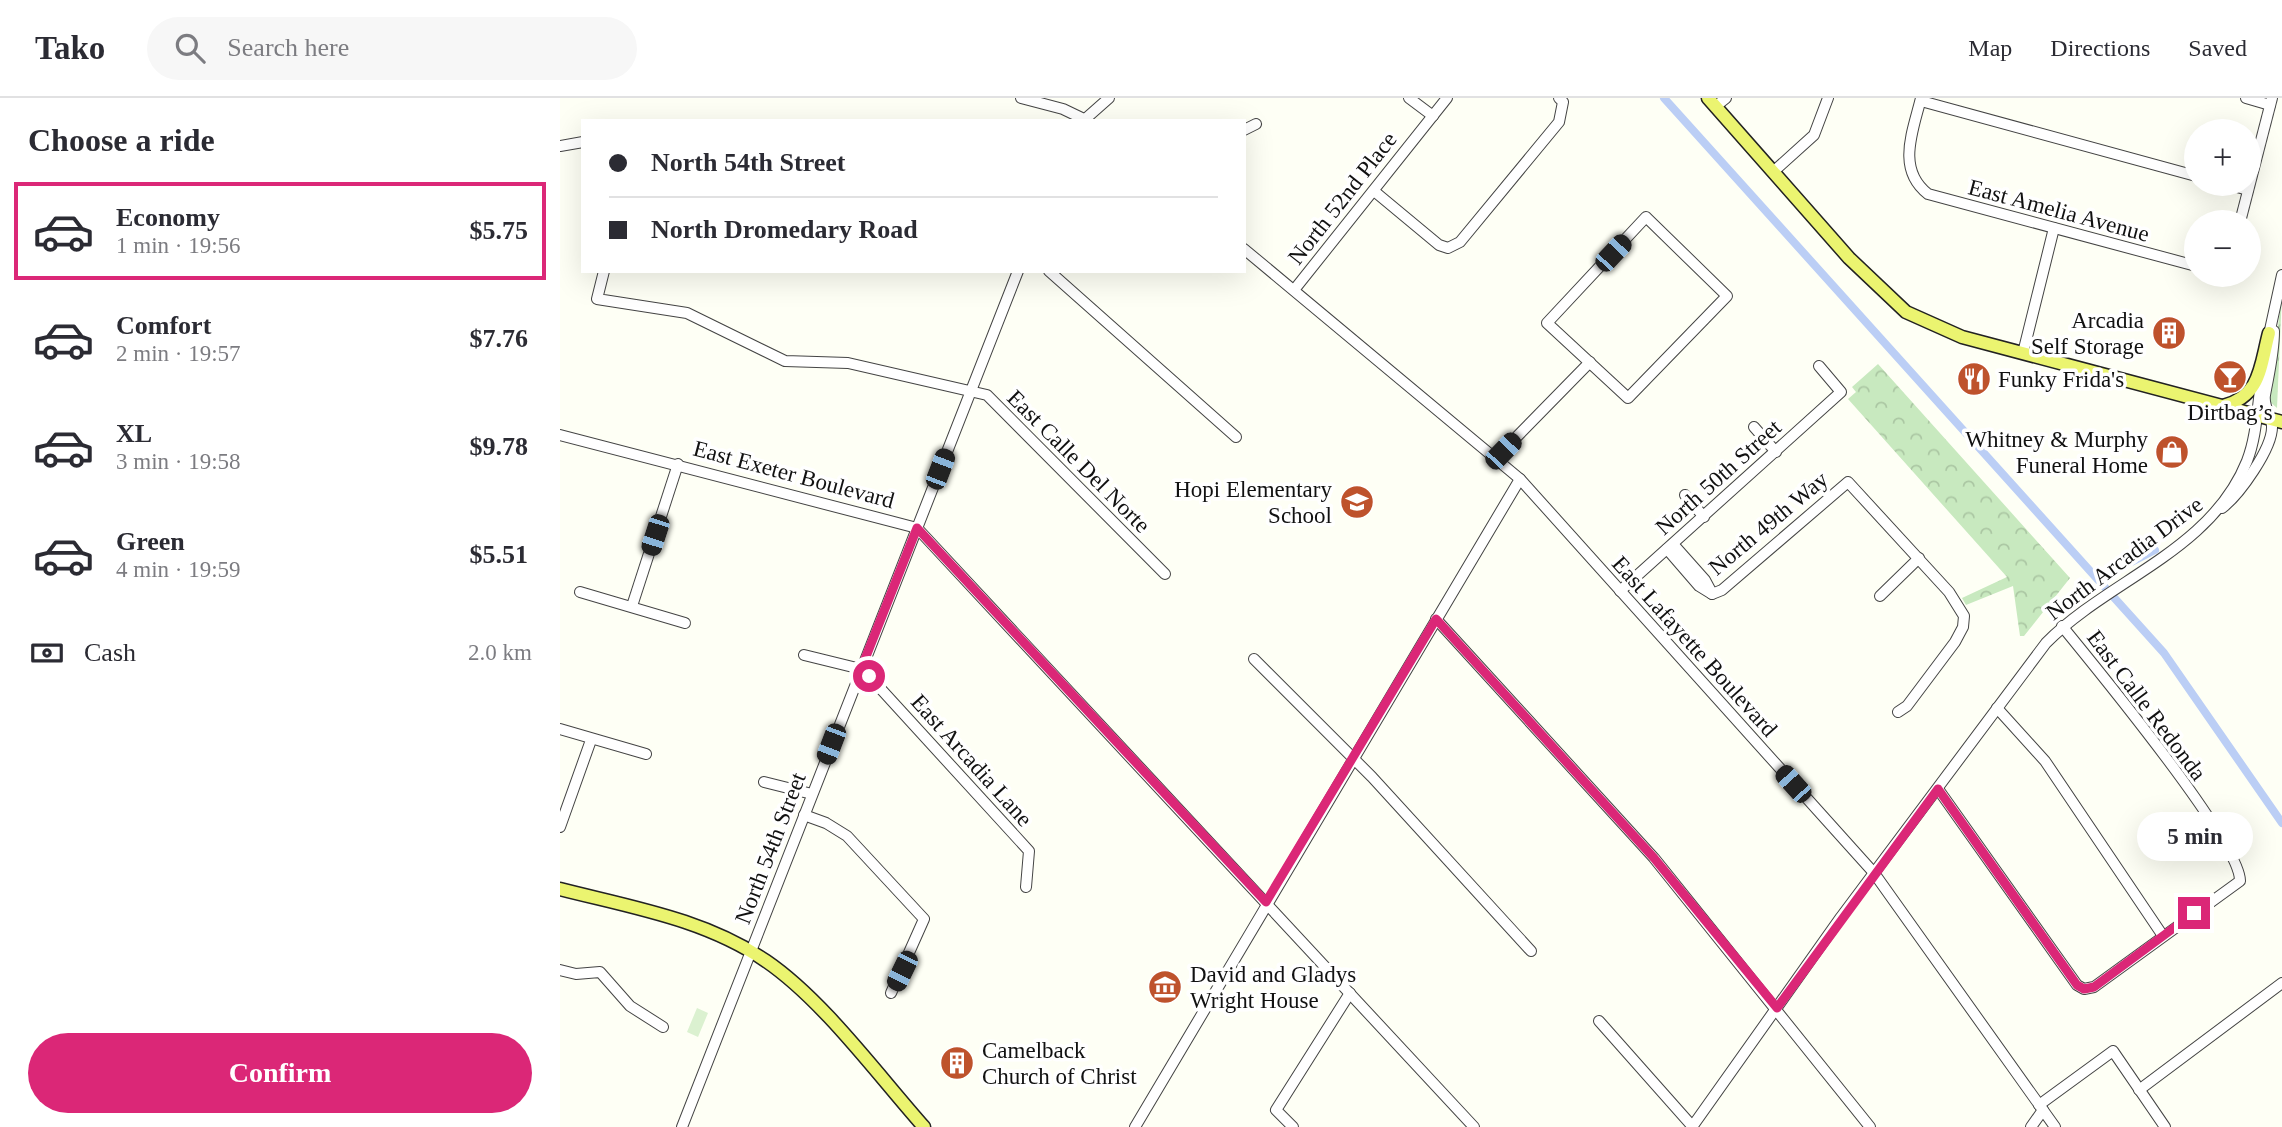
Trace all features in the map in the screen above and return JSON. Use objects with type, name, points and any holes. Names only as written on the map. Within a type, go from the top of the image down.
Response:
[{"type":"main road","points":[[1717,101],[1773,172],[1876,287],[1906,312],[1952,334],[2282,422]]},
{"type":"main road","points":[[2223,406],[2239,401],[2252,391],[2269,333]]},
{"type":"main road","points":[[560,889],[674,918],[750,951],[804,993],[924,1127]]},
{"type":"street","points":[[1021,98],[1063,109],[1084,119]]},
{"type":"street","points":[[1087,119],[1109,98]]},
{"type":"street","points":[[1409,98],[1433,116]]},
{"type":"street","name":"North 52nd Place","points":[[1294,290],[1447,98]]},
{"type":"street","points":[[1773,172],[1814,135],[1828,98]]},
{"type":"street","points":[[2246,98],[2271,101],[2261,140]]},
{"type":"street","points":[[1374,191],[1439,245],[1448,248],[1460,242],[1559,122],[1561,100]]},
{"type":"street","points":[[1921,100],[2184,173]]},
{"type":"street","name":"East Amelia Avenue","points":[[1921,100],[1908,158],[1916,183],[1934,197],[2184,263]]},
{"type":"street","points":[[1246,129],[1256,124]]},
{"type":"street","points":[[560,146],[581,142]]},
{"type":"street","points":[[1646,217],[1727,296],[1628,398],[1590,362],[1547,323],[1646,217]]},
{"type":"street","points":[[2023,353],[2054,228]]},
{"type":"street","name":"East Lafayette Boulevard","points":[[1246,251],[1520,479],[1874,873],[2055,1127]]},
{"type":"street","name":"East Calle Del Norte","points":[[604,273],[597,299],[687,313],[785,361],[848,363],[987,396],[1165,574]]},
{"type":"street","name":"North 54th Street","points":[[681,1127],[1017,273]]},
{"type":"street","points":[[1051,273],[1236,437]]},
{"type":"street","points":[[2218,511],[2237,497],[2250,474],[2263,423],[2269,418],[2264,398],[2273,357],[2273,316],[2282,275]]},
{"type":"street","name":"North Arcadia Drive","points":[[1693,1127],[1874,873],[2031,661],[2062,626],[2103,595],[2175,549],[2218,511],[2246,463],[2254,435],[2255,414],[2273,316]]},
{"type":"street","points":[[1496,458],[1590,362]]},
{"type":"street","name":"North 50th Street","points":[[1620,591],[1841,392],[1819,366]]},
{"type":"street","points":[[1754,427],[1776,452]]},
{"type":"street","name":"East Exeter Boulevard","points":[[560,435],[917,528],[1474,1127]]},
{"type":"street","points":[[632,606],[678,464]]},
{"type":"street","points":[[1135,1127],[1266,902],[1520,479]]},
{"type":"street","name":"North 49th Way","points":[[1670,546],[1689,568],[1699,586],[1712,594],[1722,590],[1848,482],[1919,558]]},
{"type":"street","points":[[1685,495],[1704,517]]},
{"type":"street","points":[[1880,596],[1919,558],[1961,606],[1964,616],[1955,642],[1907,706],[1898,712]]},
{"type":"street","points":[[580,592],[685,623]]},
{"type":"street","points":[[1436,619],[1654,858],[1870,1127]]},
{"type":"street","name":"East Calle Redonda","points":[[2062,626],[2151,736],[2232,855],[2240,881],[2163,936]]},
{"type":"street","points":[[804,655],[861,669]]},
{"type":"street","points":[[1254,659],[1354,758],[1531,951]]},
{"type":"street","name":"East Arcadia Lane","points":[[861,669],[1029,851],[1027,887]]},
{"type":"street","points":[[1938,789],[2077,985],[2084,989],[2094,987],[2163,936],[2045,761],[1997,708]]},
{"type":"street","points":[[560,729],[646,754]]},
{"type":"street","points":[[560,827],[591,740]]},
{"type":"street","points":[[764,782],[812,794]]},
{"type":"street","points":[[804,815],[826,823],[847,836],[925,921],[891,993]]},
{"type":"street","points":[[560,970],[576,974],[600,972],[636,1011],[663,1027]]},
{"type":"street","points":[[2139,1090],[2282,983]]},
{"type":"street","points":[[1293,1127],[1276,1110],[1350,993]]},
{"type":"street","points":[[1599,1021],[1693,1127]]},
{"type":"street","points":[[2031,1127],[2041,1107],[2113,1051],[2165,1127]]},
{"type":"green space","points":[[2282,293],[2277,408],[2269,401]]},
{"type":"green space","points":[[1878,364],[2070,578],[2024,636],[2020,636],[2013,586],[1966,605],[1962,598],[2007,577],[1848,399],[1856,392],[1852,387]]},
{"type":"green space","points":[[697,1008],[708,1013],[698,1037],[687,1032]]},
{"type":"waterway","points":[[1664,98],[2164,653],[2282,823]]},
{"type":"waterway","points":[[2098,579],[2155,550]]},
{"type":"place","name":"Arcadia Self Storage","points":[[2169,333]]},
{"type":"place","name":"Dirtbag’s","points":[[2230,377]]},
{"type":"place","name":"Funky Frida's","points":[[1974,379]]},
{"type":"place","name":"Whitney & Murphy Funeral Home","points":[[2172,452]]},
{"type":"place","name":"Hopi Elementary School","points":[[1357,502]]},
{"type":"place","name":"David and Gladys Wright House","points":[[1165,987]]},
{"type":"place","name":"Camelback Church of Christ","points":[[957,1063]]},
{"type":"route","points":[[869,676],[861,669],[917,528],[1266,902],[1436,619],[1654,858],[1777,1008],[1938,789],[2077,985],[2084,989],[2094,987],[2194,913]]}]
